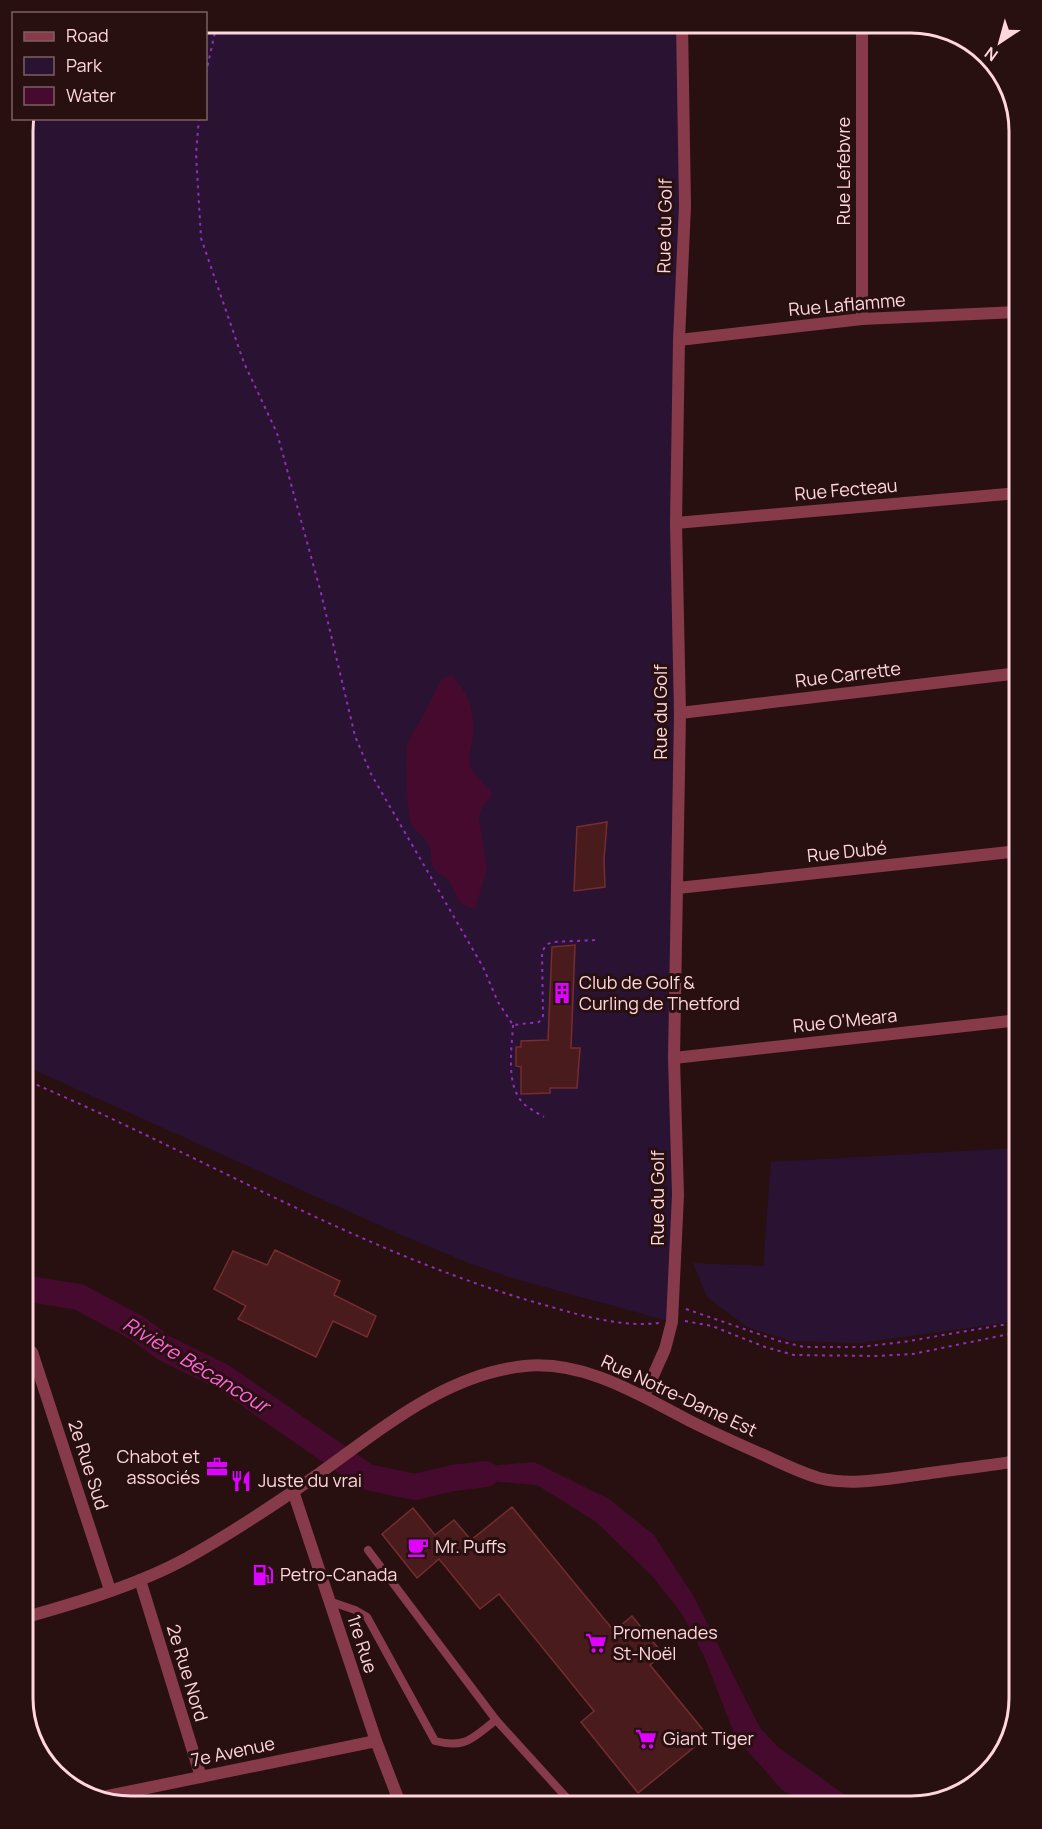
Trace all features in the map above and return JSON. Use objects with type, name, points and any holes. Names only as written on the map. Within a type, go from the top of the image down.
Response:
[{"type":"street","name":"Rue du Golf","points":[[644,1396],[665,1349],[672,1322],[678,1195],[674,1058],[680,713],[676,523],[679,340],[685,206],[682,33]]},
{"type":"street","name":"Rue Lefebvre","points":[[862,33],[862,319]]},
{"type":"street","name":"Rue Laflamme","points":[[679,340],[862,319],[1009,312]]},
{"type":"street","name":"Rue Fecteau","points":[[676,523],[1009,494]]},
{"type":"street","name":"Rue Carrette","points":[[680,713],[1009,674]]},
{"type":"street","name":"Rue Dubé","points":[[678,888],[1009,852]]},
{"type":"street","name":"Rue O'Meara","points":[[674,1058],[1009,1021]]},
{"type":"street","name":"2e Rue Sud","points":[[33,1355],[110,1590]]},
{"type":"street","name":"Rue Notre-Dame Est","points":[[33,1614],[140,1580],[185,1560],[293,1491],[361,1442],[435,1395],[464,1381],[498,1369],[530,1366],[577,1370],[644,1396],[695,1424],[818,1478],[869,1480],[1009,1462]]},
{"type":"street","name":"1re Rue","points":[[293,1491],[376,1741],[397,1796]]},
{"type":"street","name":"2e Rue Nord","points":[[140,1580],[201,1777]]},
{"type":"street","name":"7e Avenue","points":[[115,1795],[376,1741]]},
{"type":"lane","points":[[368,1550],[496,1720],[565,1796]]},
{"type":"lane","points":[[330,1601],[367,1617],[435,1741],[450,1745],[467,1742],[496,1720]]},
{"type":"path","points":[[207,69],[215,33]]},
{"type":"path","points":[[199,120],[196,154],[201,238],[244,363],[277,433],[321,593],[355,736],[371,774],[483,967],[498,1002],[513,1025],[512,1077],[516,1092],[522,1102],[544,1117]]},
{"type":"path","points":[[513,1025],[539,1022],[543,1016],[542,952],[546,945],[552,942],[597,940]]},
{"type":"path","points":[[33,1084],[343,1230],[450,1275],[502,1292],[598,1318],[646,1325],[692,1321],[794,1355],[912,1354],[1009,1334]]},
{"type":"path","points":[[674,1305],[779,1341],[804,1347],[860,1347],[1009,1324]]},
{"type":"green space","points":[[207,33],[682,33],[672,1322],[515,1279],[471,1264],[399,1234],[33,1069],[34,120],[207,120]]},
{"type":"green space","points":[[1009,1149],[1009,1322],[859,1343],[792,1341],[747,1327],[707,1297],[693,1263],[763,1266],[771,1162]]},
{"type":"water","points":[[451,675],[463,690],[472,715],[470,766],[491,791],[491,797],[483,806],[479,817],[487,869],[475,909],[463,904],[448,880],[433,868],[430,847],[412,825],[408,807],[407,747],[439,683]]},
{"type":"water","points":[[534,1462],[609,1499],[654,1535],[694,1597],[760,1728],[778,1747],[846,1796],[794,1796],[783,1791],[736,1738],[704,1656],[682,1614],[653,1577],[595,1521],[537,1485],[453,1478],[499,1465]]},
{"type":"building","points":[[607,822],[604,860],[605,887],[574,891],[577,827]]},
{"type":"building","name":"Club de Golf & Curling de Thetford","points":[[575,945],[571,1048],[580,1048],[577,1088],[550,1088],[550,1093],[521,1094],[521,1067],[516,1066],[516,1047],[521,1047],[521,1041],[548,1040],[552,947]]},
{"type":"building","points":[[275,1250],[340,1281],[334,1295],[376,1316],[367,1337],[333,1321],[316,1357],[238,1319],[246,1306],[214,1289],[233,1251],[267,1265]]},
{"type":"building","name":"Promenades St-Noël","points":[[512,1507],[614,1631],[632,1616],[663,1654],[650,1665],[708,1736],[638,1793],[581,1722],[594,1711],[499,1594],[480,1609],[439,1559],[417,1578],[382,1534],[413,1508],[435,1535],[454,1520],[471,1540]]},
{"type":"waterway","name":"Rivière Bécancour","points":[[33,1290],[79,1297],[137,1328],[164,1348],[223,1377],[367,1477],[415,1487],[453,1478],[486,1474]]},
{"type":"place","name":"Club de Golf & Curling de Thetford","points":[[562,993]]},
{"type":"place","name":"Chabot et associés","points":[[217,1467]]},
{"type":"place","name":"Juste du vrai","points":[[241,1481]]},
{"type":"place","name":"Mr. Puffs","points":[[418,1547]]},
{"type":"place","name":"Petro-Canada","points":[[263,1575]]},
{"type":"place","name":"Promenades St-Noël","points":[[596,1643]]},
{"type":"place","name":"Giant Tiger","points":[[646,1739]]}]
